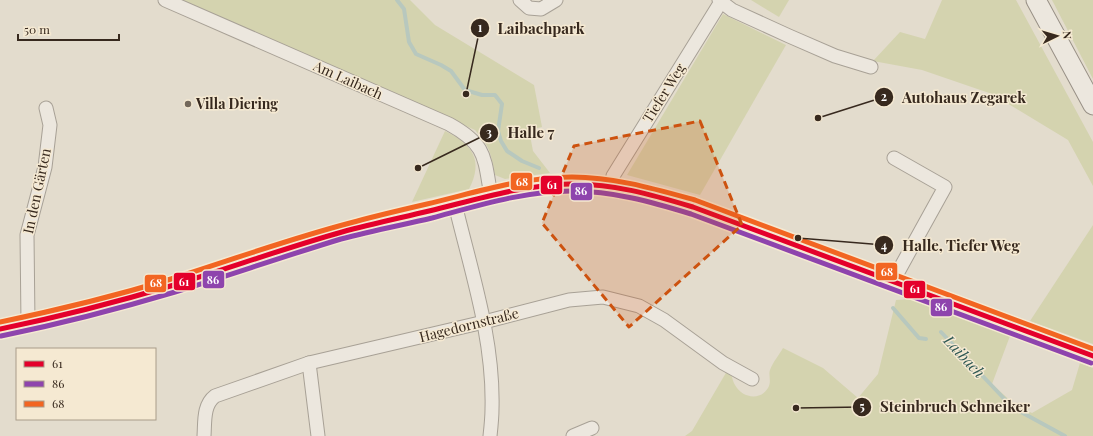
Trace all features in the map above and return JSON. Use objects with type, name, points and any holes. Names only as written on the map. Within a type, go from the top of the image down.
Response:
[{"type":"main road","points":[[1036,0],[1093,105]]},
{"type":"street","name":"Am Laibach","points":[[165,0],[462,131],[475,141],[485,161],[491,196]]},
{"type":"street","points":[[520,0],[529,8],[541,10],[556,0]]},
{"type":"street","name":"Tiefer Weg","points":[[611,186],[613,176],[720,0],[732,10],[789,36],[835,56],[871,67]]},
{"type":"street","name":"In den Gärten","points":[[28,323],[27,235],[45,167],[50,126],[46,108]]},
{"type":"street","points":[[894,158],[945,187],[898,272],[895,281]]},
{"type":"street","points":[[0,329],[150,292],[329,235],[491,196],[569,184],[611,186],[692,207],[895,281],[1093,356]]},
{"type":"street","points":[[455,204],[484,322],[490,368],[492,408],[490,436]]},
{"type":"street","name":"Hagedornstraße","points":[[204,436],[206,406],[215,396],[309,363],[484,322],[569,300],[603,297],[639,306],[664,320],[723,363],[752,379]]},
{"type":"street","points":[[309,363],[318,436]]},
{"type":"street","points":[[572,436],[592,428]]},
{"type":"highlighted area","points":[[700,121],[742,225],[629,327],[542,223],[574,146]]},
{"type":"green space","points":[[180,0],[410,0],[435,25],[534,85],[542,127],[529,130],[533,151],[550,173],[505,179],[495,175],[487,146],[475,130]]},
{"type":"green space","points":[[751,0],[789,0],[779,17]]},
{"type":"green space","points":[[942,0],[1016,0],[1093,142],[1093,186],[1068,140],[992,94],[922,70],[873,61],[900,32],[925,39]]},
{"type":"green space","points":[[1052,0],[1093,0],[1093,79]]},
{"type":"green space","points":[[723,14],[786,45],[700,195],[627,175]]},
{"type":"green space","points":[[445,131],[462,141],[473,154],[475,170],[469,189],[412,202]]},
{"type":"green space","points":[[1093,225],[1093,344],[1030,321]]},
{"type":"green space","points":[[911,299],[1010,336],[992,384],[1015,405],[1032,413],[1072,390],[1080,363],[1093,368],[1093,436],[685,436],[692,431],[727,371],[731,373],[734,384],[742,393],[756,396],[765,392],[770,381],[770,370],[783,348],[823,368],[858,398],[878,374],[896,300]]},
{"type":"waterway","name":"Laibach","points":[[397,0],[404,9],[409,42],[416,54],[451,71],[465,90],[482,95],[495,95],[502,104],[498,131],[501,141],[507,151],[522,161],[539,168]]},
{"type":"waterway","name":"Laibach","points":[[893,308],[919,338],[926,339]]},
{"type":"waterway","name":"Laibach","points":[[941,332],[1012,407],[1065,436]]},
{"type":"transit line","name":"68","points":[[0,322],[65,308],[129,291],[327,229],[378,215],[517,183],[572,177],[619,181],[695,200],[1093,349]]},
{"type":"transit line","name":"61","points":[[0,329],[66,314],[174,285],[279,251],[364,226],[516,190],[552,185],[586,184],[601,185],[632,191],[693,207],[1093,356]]},
{"type":"transit line","name":"86","points":[[1,336],[67,321],[154,298],[352,236],[432,218],[518,196],[554,192],[587,191],[647,201],[691,214],[1091,363]]},
{"type":"place","name":"Laibachpark","points":[[466,94]]},
{"type":"place","name":"Villa Diering","points":[[188,104]]},
{"type":"place","name":"Autohaus Zegarek","points":[[818,118]]},
{"type":"place","name":"Halle 7","points":[[418,168]]},
{"type":"place","name":"Halle, Tiefer Weg","points":[[798,238]]},
{"type":"place","name":"Steinbruch Schneiker","points":[[796,408]]}]
